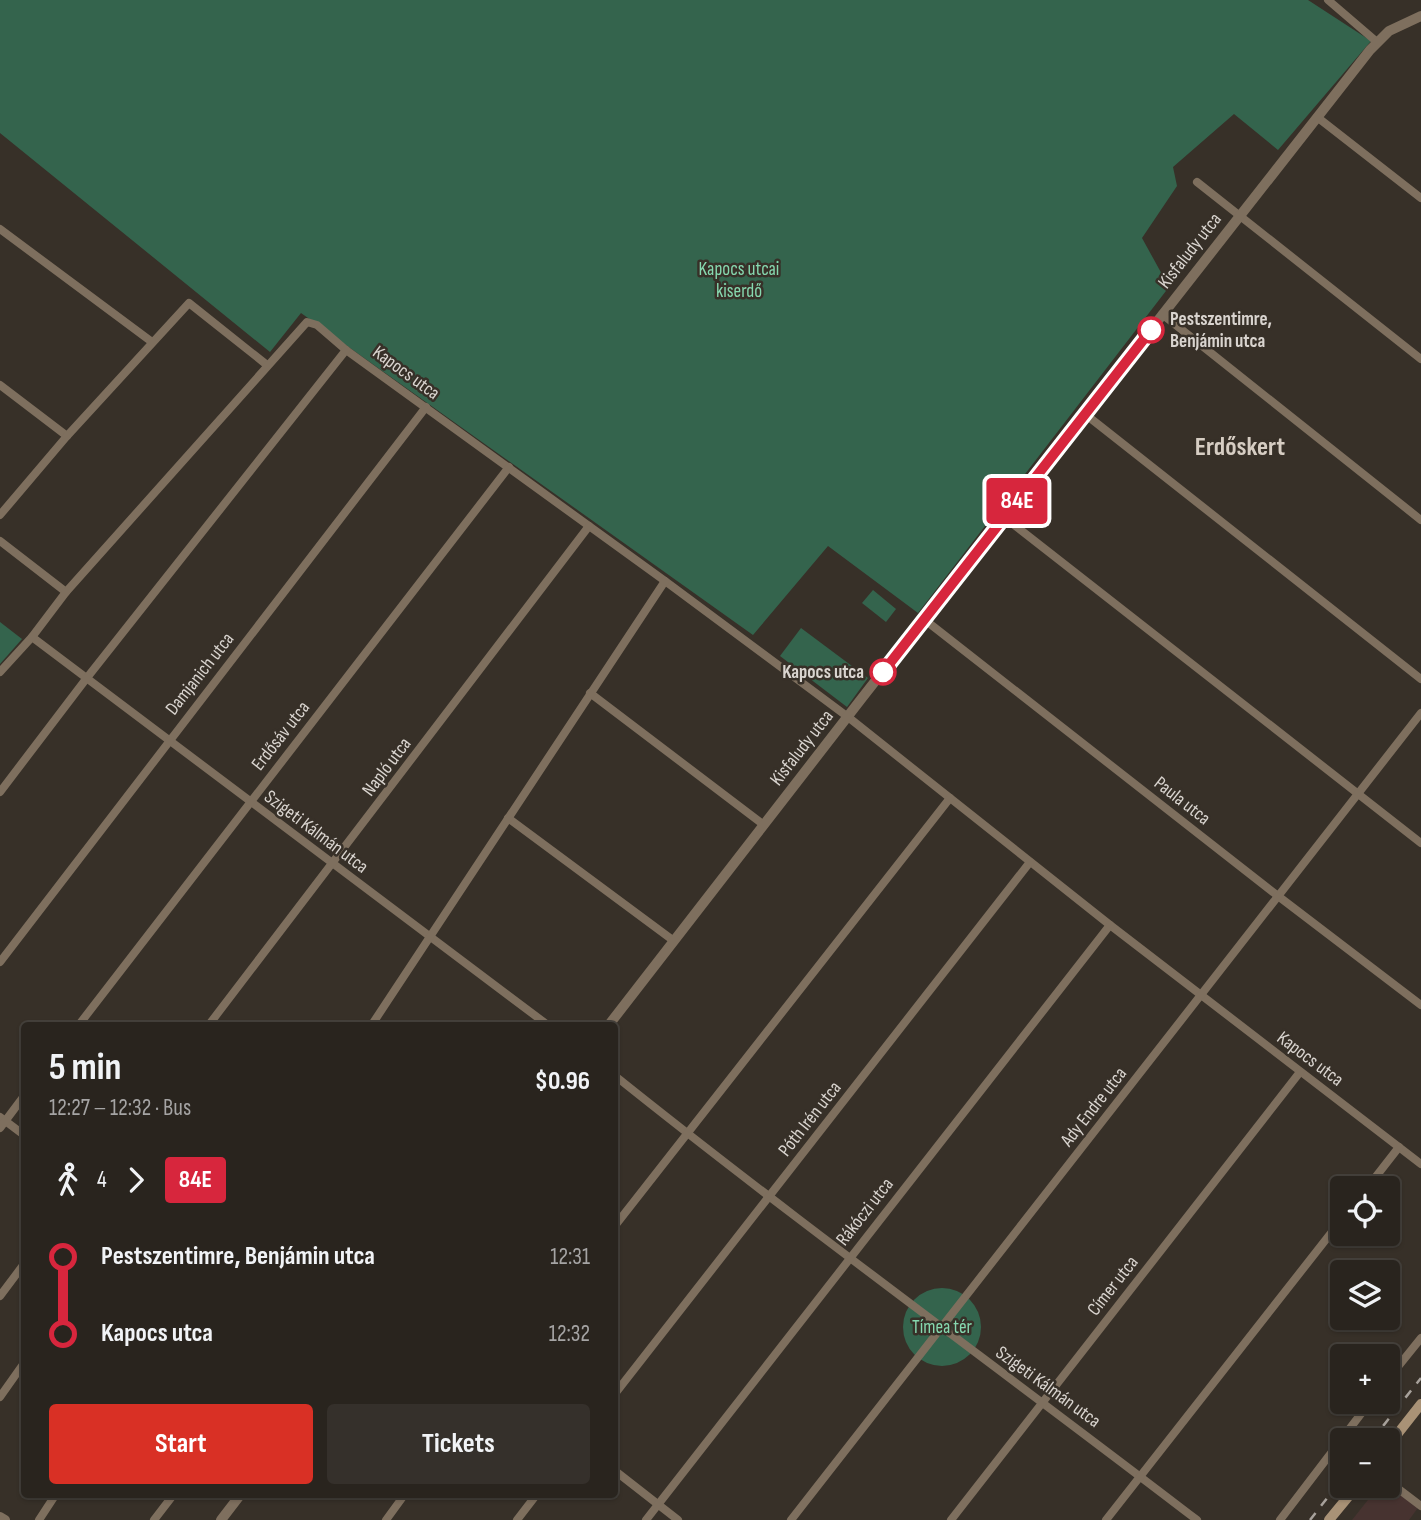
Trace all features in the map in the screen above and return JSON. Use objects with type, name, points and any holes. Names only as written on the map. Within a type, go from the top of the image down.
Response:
[{"type":"main road","points":[[1400,1431],[1421,1404]]},
{"type":"main road","points":[[1329,1520],[1347,1498]]},
{"type":"street","points":[[1328,0],[1377,42]]},
{"type":"street","name":"Kisfaludy utca","points":[[611,1022],[1377,42],[1389,31],[1421,16]]},
{"type":"street","points":[[1317,117],[1421,198]]},
{"type":"street","points":[[1197,182],[1421,359]]},
{"type":"street","points":[[0,229],[152,342]]},
{"type":"street","points":[[0,515],[67,436],[189,303],[267,365],[66,592],[32,637],[0,672]]},
{"type":"street","points":[[1162,314],[1421,520]]},
{"type":"street","name":"Kapocs utca","points":[[267,365],[307,322],[317,325],[346,350],[666,581],[848,718],[1110,925],[1421,1164]]},
{"type":"street","points":[[0,792],[346,350]]},
{"type":"street","points":[[0,385],[67,436]]},
{"type":"street","name":"Damjanich utca","points":[[0,962],[426,407]]},
{"type":"street","points":[[1085,414],[1421,679]]},
{"type":"street","name":"Erdősáv utca","points":[[81,1022],[509,467]]},
{"type":"street","points":[[1004,517],[1421,844]]},
{"type":"street","name":"Napló utca","points":[[211,1022],[589,526]]},
{"type":"street","points":[[0,541],[66,592]]},
{"type":"street","points":[[374,1022],[666,581]]},
{"type":"street","name":"Paula utca","points":[[925,620],[1421,1005]]},
{"type":"street","name":"Szigeti Kálmán utca","points":[[32,637],[543,1022]]},
{"type":"street","points":[[590,693],[764,825]]},
{"type":"street","name":"Ady Endre utca","points":[[791,1520],[1421,713]]},
{"type":"street","points":[[618,1222],[950,798]]},
{"type":"street","points":[[508,818],[674,941]]},
{"type":"street","name":"Póth Irén utca","points":[[618,1390],[1030,862]]},
{"type":"street","name":"Rákóczi utca","points":[[646,1520],[1110,925]]},
{"type":"street","name":"Címer utca","points":[[951,1520],[1300,1072]]},
{"type":"street","name":"Szigeti Kálmán utca","points":[[618,1078],[687,1134],[1043,1401],[1196,1520]]},
{"type":"street","points":[[21,1100],[2,1122],[21,1133]]},
{"type":"street","points":[[1376,1176],[1399,1147]]},
{"type":"street","points":[[1106,1520],[1330,1234]]},
{"type":"street","points":[[0,1296],[21,1268]]},
{"type":"street","points":[[1400,1364],[1421,1338]]},
{"type":"street","points":[[0,1397],[21,1367]]},
{"type":"street","points":[[1280,1520],[1361,1414]]},
{"type":"street","points":[[618,1473],[678,1520]]},
{"type":"street","points":[[1400,1491],[1421,1506]]},
{"type":"street","points":[[38,1520],[53,1498]]},
{"type":"street","points":[[154,1520],[171,1498]]},
{"type":"street","points":[[221,1520],[238,1498]]},
{"type":"street","points":[[386,1520],[402,1498]]},
{"type":"street","points":[[517,1520],[534,1498]]},
{"type":"street","points":[[0,1517],[5,1520]]},
{"type":"shaded area","points":[[1400,1493],[1420,1505],[1409,1520],[1352,1520],[1369,1498],[1400,1498]]},
{"type":"green space","name":"Kapocs utcai kiserdő","points":[[0,0],[1308,0],[1371,41],[1278,150],[1234,114],[1173,167],[1177,186],[1142,238],[1169,287],[918,613],[828,546],[753,635],[301,313],[270,352],[0,133]]},
{"type":"green space","points":[[873,590],[896,609],[886,622],[862,603]]},
{"type":"green space","points":[[0,622],[22,639],[0,664]]},
{"type":"green space","points":[[801,628],[868,678],[847,707],[780,656]]},
{"type":"green space","name":"Tímea tér","points":[[934,1288],[950,1288],[964,1294],[975,1305],[981,1319],[981,1335],[975,1349],[964,1360],[950,1366],[934,1366],[920,1360],[909,1349],[903,1335],[903,1319],[909,1305],[920,1294]]},
{"type":"railway","points":[[1381,1428],[1421,1378]]},
{"type":"railway","points":[[1310,1520],[1330,1494]]},
{"type":"bus line","name":"84E","points":[[883,672],[1151,330]]},
{"type":"place","name":"Pestszentimre, Benjámin utca","points":[[1151,330]]},
{"type":"place","name":"Kapocs utca","points":[[883,672]]},
{"type":"district","name":"Erdőskert","points":[[1240,447]]}]
